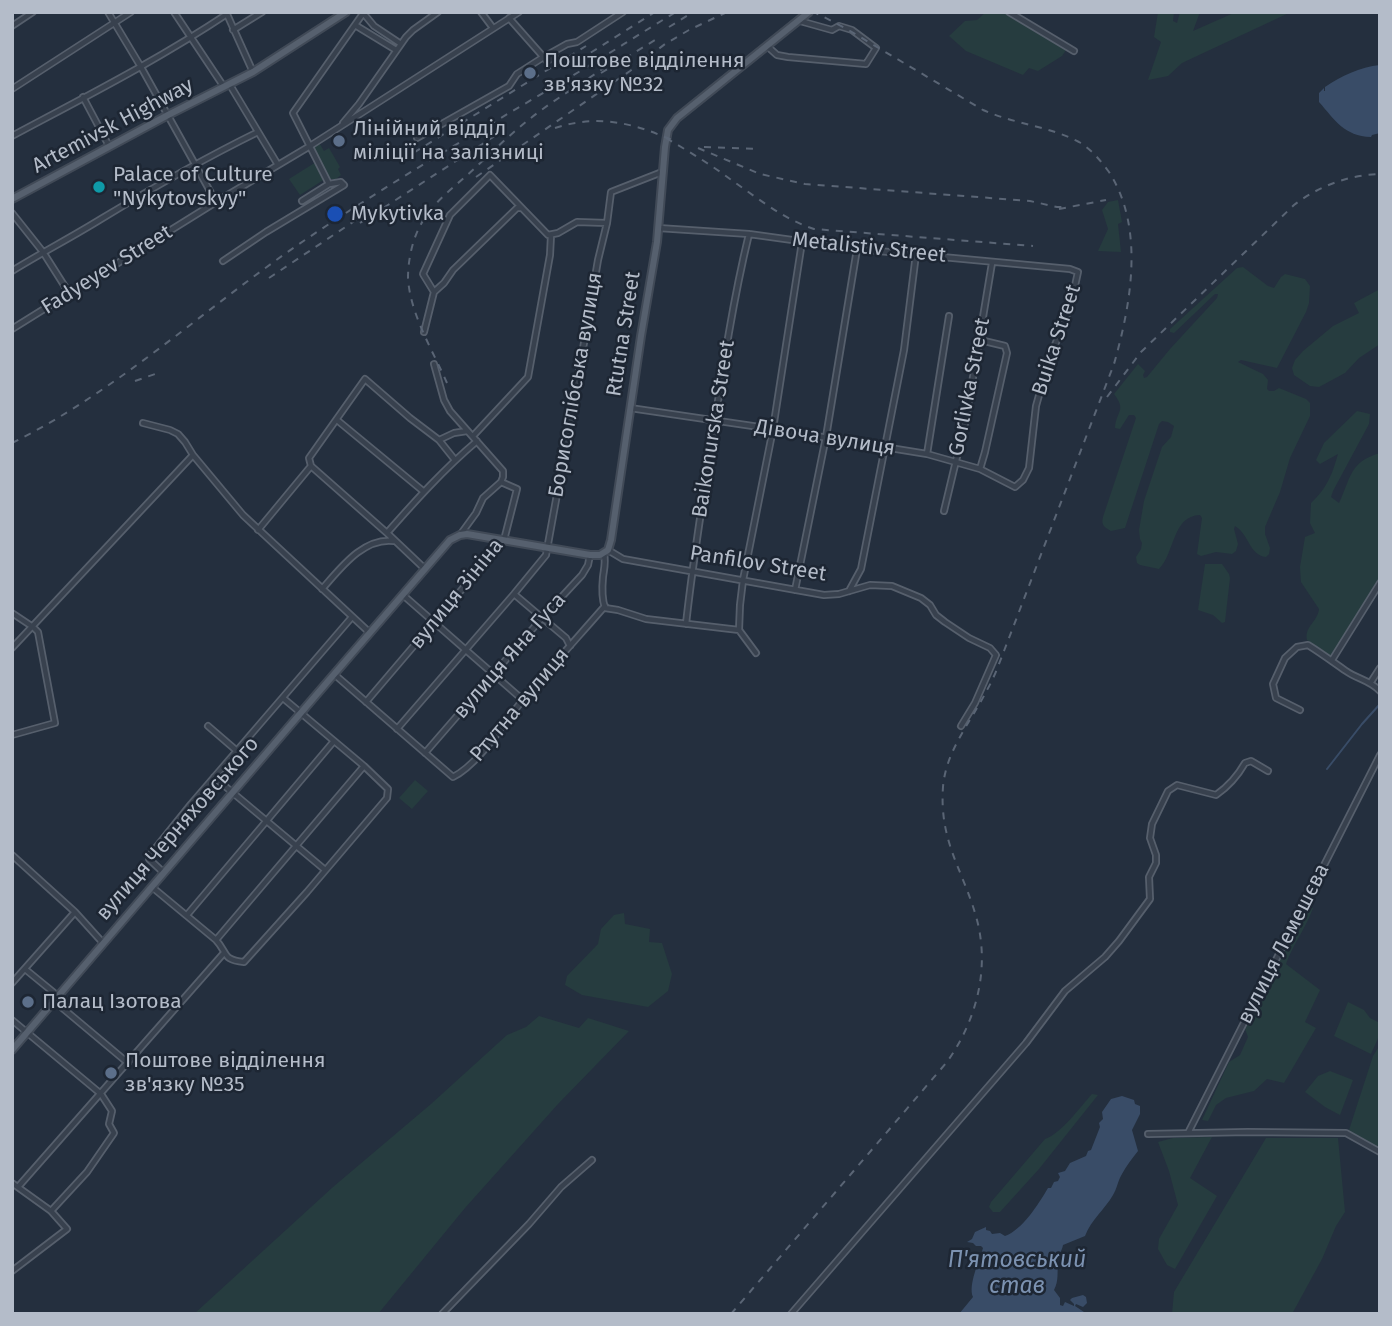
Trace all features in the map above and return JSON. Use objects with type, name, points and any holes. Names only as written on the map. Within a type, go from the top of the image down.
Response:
[{"type":"main road","points":[[253,72],[346,12]]},
{"type":"main road","points":[[767,46],[809,12]]},
{"type":"main road","name":"Rtutna Street","points":[[606,552],[611,540],[659,228],[666,138],[672,123],[767,46]]},
{"type":"main road","name":"Artemivsk Highway","points":[[12,199],[253,72]]},
{"type":"main road","name":"Panfilov Street","points":[[460,535],[590,555],[606,552]]},
{"type":"main road","name":"вулиця Черняховського","points":[[12,1050],[402,595],[450,540],[460,535]]},
{"type":"street","points":[[12,26],[33,12]]},
{"type":"street","points":[[108,12],[216,202]]},
{"type":"street","points":[[12,89],[131,12]]},
{"type":"street","points":[[174,12],[227,86],[278,165]]},
{"type":"street","points":[[233,30],[262,12]]},
{"type":"street","points":[[341,126],[401,44],[413,30],[438,12]]},
{"type":"street","points":[[481,12],[493,28]]},
{"type":"street","name":"Fadyeyev Street","points":[[12,329],[310,146],[519,12]]},
{"type":"street","points":[[417,138],[509,86],[517,74],[567,44],[577,42],[623,12]]},
{"type":"street","points":[[1009,12],[1074,51]]},
{"type":"street","points":[[12,136],[192,38],[226,13],[253,72]]},
{"type":"street","points":[[330,184],[293,113],[363,13],[373,26],[401,44]]},
{"type":"street","points":[[509,18],[547,61],[555,57]]},
{"type":"street","points":[[767,46],[777,55],[866,64],[876,47],[852,30],[839,26],[832,30],[799,20]]},
{"type":"street","points":[[355,25],[396,50]]},
{"type":"street","points":[[83,97],[109,146]]},
{"type":"street","points":[[12,271],[194,164],[258,132]]},
{"type":"street","name":"Борисоглібська вулиця","points":[[549,548],[611,192],[662,172]]},
{"type":"street","points":[[387,533],[528,377],[550,255],[550,235],[490,175],[450,215],[423,274],[434,292]]},
{"type":"street","points":[[223,261],[344,185],[341,182],[330,184],[302,201]]},
{"type":"street","points":[[424,332],[434,292],[517,208],[522,208]]},
{"type":"street","points":[[12,213],[43,252],[69,293]]},
{"type":"street","points":[[550,235],[577,222],[607,223]]},
{"type":"street","name":"Metalistiv Street","points":[[659,228],[749,234],[857,249],[1070,269],[1078,272]]},
{"type":"street","name":"Baikonurska Street","points":[[686,624],[737,281],[749,234]]},
{"type":"street","points":[[756,653],[740,630],[740,605],[773,429],[802,242]]},
{"type":"street","points":[[795,590],[826,437],[857,249]]},
{"type":"street","points":[[848,591],[861,569],[904,350],[916,254]]},
{"type":"street","name":"Gorlivka Street","points":[[944,510],[980,340],[992,263]]},
{"type":"street","name":"Buika Street","points":[[1015,487],[1023,480],[1029,468],[1036,406],[1048,363],[1071,304],[1078,272]]},
{"type":"street","points":[[927,454],[949,316]]},
{"type":"street","points":[[979,469],[1007,353],[1005,346],[980,340]]},
{"type":"street","points":[[434,364],[444,400],[450,411],[503,471],[502,482],[481,500],[476,513],[460,535]]},
{"type":"street","points":[[425,569],[311,466],[309,458],[365,379],[439,440],[455,460]]},
{"type":"street","name":"Дівоча вулиця","points":[[630,408],[927,454],[979,469],[1015,487]]},
{"type":"street","points":[[337,420],[423,491]]},
{"type":"street","points":[[143,423],[175,432],[243,516],[370,633]]},
{"type":"street","points":[[439,440],[454,433],[468,431]]},
{"type":"street","points":[[12,648],[193,456]]},
{"type":"street","points":[[258,530],[311,466]]},
{"type":"street","name":"вулиця Зініна","points":[[366,702],[504,540],[517,489],[502,482]]},
{"type":"street","points":[[322,589],[351,557],[377,542],[396,542]]},
{"type":"street","points":[[397,729],[514,594],[549,548]]},
{"type":"street","points":[[606,552],[603,578],[605,607],[646,619],[740,630]]},
{"type":"street","name":"Panfilov Street","points":[[606,552],[624,559],[824,595],[870,585],[892,586],[921,598],[945,622],[990,648],[996,655],[975,703],[961,726]]},
{"type":"street","name":"вулиця Яна Гуса","points":[[425,753],[582,575],[590,555]]},
{"type":"street","points":[[1332,660],[1380,583]]},
{"type":"street","points":[[514,594],[566,638],[570,647]]},
{"type":"street","points":[[402,595],[523,700]]},
{"type":"street","name":"Ртутна вулиця","points":[[334,674],[453,777],[462,773],[484,749],[605,607]]},
{"type":"street","points":[[12,613],[38,632],[55,723],[12,735]]},
{"type":"street","points":[[164,873],[149,859],[150,855],[352,617]]},
{"type":"street","points":[[1300,710],[1276,698],[1273,684],[1285,658],[1297,648],[1308,645],[1346,671],[1371,682],[1380,691]]},
{"type":"street","points":[[1371,682],[1380,668]]},
{"type":"street","points":[[152,887],[216,940],[224,954],[234,961],[244,962],[387,798],[388,789],[283,698]]},
{"type":"street","points":[[208,726],[237,751]]},
{"type":"street","points":[[187,915],[334,741]]},
{"type":"street","name":"вулиця Лемешєва","points":[[1188,1133],[1380,755]]},
{"type":"street","points":[[791,1314],[1026,1043],[1065,991],[1119,942],[1150,899],[1149,877],[1156,863],[1150,838],[1152,824],[1168,791],[1177,785],[1216,795],[1232,782],[1245,763],[1251,761],[1268,771]]},
{"type":"street","points":[[216,940],[364,766]]},
{"type":"street","points":[[214,777],[324,869]]},
{"type":"street","points":[[12,855],[75,912],[103,943]]},
{"type":"street","points":[[14,979],[75,912]]},
{"type":"street","points":[[18,1187],[224,954]]},
{"type":"street","points":[[25,969],[128,1063]]},
{"type":"street","points":[[12,1020],[101,1094],[112,1111],[109,1124],[114,1133],[87,1172],[51,1211]]},
{"type":"street","points":[[1147,1134],[1346,1133],[1380,1152]]},
{"type":"street","points":[[442,1314],[561,1187],[592,1160]]},
{"type":"street","points":[[12,1183],[51,1211],[67,1229],[12,1271]]},
{"type":"green space","points":[[986,12],[1011,12],[1070,44],[1062,56],[1038,71],[1029,68],[1023,75],[966,51],[949,36],[965,21],[977,20]]},
{"type":"green space","points":[[1158,12],[1174,12],[1173,21],[1177,23],[1180,12],[1200,12],[1193,31],[1236,12],[1291,12],[1182,63],[1168,76],[1148,80],[1161,42],[1154,37]]},
{"type":"green space","points":[[318,141],[324,151],[329,148],[340,167],[338,169],[341,175],[336,179],[326,179],[310,146]]},
{"type":"green space","points":[[316,162],[325,179],[300,195],[289,179]]},
{"type":"green space","points":[[1118,200],[1122,222],[1118,224],[1121,252],[1098,251],[1108,229],[1102,210],[1108,202]]},
{"type":"green space","points":[[1243,267],[1274,288],[1285,274],[1305,279],[1310,286],[1306,312],[1277,368],[1241,360],[1238,362],[1263,374],[1268,380],[1269,391],[1279,388],[1310,403],[1310,416],[1290,458],[1280,492],[1265,527],[1269,554],[1266,557],[1256,552],[1235,526],[1238,544],[1232,554],[1197,554],[1202,518],[1200,515],[1191,517],[1179,528],[1159,569],[1140,565],[1136,557],[1142,543],[1139,530],[1144,501],[1162,447],[1171,437],[1174,426],[1162,421],[1159,424],[1125,528],[1111,531],[1104,526],[1103,517],[1136,418],[1129,415],[1120,429],[1115,428],[1120,404],[1114,394],[1138,364],[1145,371],[1144,378],[1147,377],[1218,294],[1174,333],[1170,332],[1170,329],[1237,268]]},
{"type":"green space","points":[[1380,289],[1380,344],[1359,358],[1345,373],[1319,387],[1310,386],[1294,375],[1292,368],[1295,360],[1303,351],[1333,326],[1359,313],[1354,303]]},
{"type":"green space","points":[[1357,411],[1370,414],[1369,424],[1331,497],[1339,503],[1352,472],[1362,461],[1380,453],[1380,583],[1332,657],[1307,640],[1307,631],[1319,609],[1301,582],[1300,567],[1305,537],[1315,533],[1310,523],[1311,503],[1328,481],[1338,454],[1320,464],[1316,460],[1324,443]]},
{"type":"green space","points":[[1205,564],[1222,564],[1229,574],[1225,622],[1222,623],[1213,615],[1198,610]]},
{"type":"green space","points":[[415,780],[428,791],[412,809],[399,798]]},
{"type":"green space","points":[[1307,906],[1313,908],[1286,964],[1320,990],[1305,1022],[1316,1028],[1284,1083],[1267,1079],[1254,1091],[1226,1098],[1216,1105],[1208,1121],[1202,1120],[1229,1062],[1240,1055],[1248,1037],[1245,1029]]},
{"type":"green space","points":[[624,913],[625,924],[650,929],[649,942],[662,943],[672,974],[668,991],[648,1007],[582,995],[565,985],[567,976],[598,944],[601,929],[614,915]]},
{"type":"green space","points":[[1348,1002],[1380,1023],[1380,1034],[1371,1054],[1334,1036]]},
{"type":"green space","points":[[539,1016],[579,1028],[588,1018],[629,1031],[558,1104],[465,1208],[378,1314],[194,1314],[333,1187],[507,1035],[526,1027]]},
{"type":"green space","points":[[1380,1045],[1380,1150],[1349,1130],[1373,1056]]},
{"type":"green space","points":[[1330,1071],[1353,1080],[1340,1115],[1305,1092],[1318,1076]]},
{"type":"green space","points":[[1092,1094],[1098,1095],[1039,1169],[1000,1212],[993,1212],[989,1207],[991,1202],[1045,1139],[1064,1126]]},
{"type":"green space","points":[[1212,1137],[1190,1178],[1217,1196],[1175,1269],[1167,1265],[1158,1249],[1159,1239],[1178,1205],[1158,1142],[1173,1138]]},
{"type":"green space","points":[[1266,1138],[1338,1138],[1345,1212],[1322,1259],[1292,1314],[1172,1314],[1174,1292]]},
{"type":"water","points":[[1380,65],[1380,133],[1371,137],[1354,134],[1335,121],[1319,102],[1319,93],[1344,76]]},
{"type":"water","name":"П'ятовський став","points":[[1122,1096],[1134,1100],[1135,1104],[1140,1106],[1140,1114],[1132,1130],[1138,1151],[1085,1236],[1063,1245],[1058,1260],[1054,1290],[1060,1298],[1060,1305],[1063,1306],[1065,1302],[1074,1306],[1070,1300],[1083,1295],[1087,1303],[1083,1307],[1076,1304],[1075,1306],[1087,1314],[959,1314],[973,1297],[973,1280],[983,1248],[967,1242],[975,1232],[986,1227],[992,1234],[1000,1233],[1005,1236],[1023,1223],[1048,1188],[1058,1181],[1058,1173],[1065,1171],[1070,1163],[1086,1156],[1091,1150],[1099,1123],[1103,1119],[1102,1112],[1111,1099]]},
{"type":"waterway","points":[[1327,769],[1380,704]]},
{"type":"railway","points":[[579,60],[655,12]]},
{"type":"railway","points":[[12,443],[51,422],[126,373],[268,266],[337,218],[676,12]]},
{"type":"railway","points":[[669,27],[693,12]]},
{"type":"railway","points":[[476,177],[665,44],[727,12]]},
{"type":"railway","points":[[731,1314],[947,1062],[973,1012],[981,976],[981,939],[972,903],[945,825],[945,774],[954,748],[996,671],[1114,364],[1125,317],[1131,266],[1131,242],[1120,194],[1109,172],[1088,148],[1056,132],[983,110],[814,12]]},
{"type":"railway","points":[[601,73],[660,37]]},
{"type":"railway","points":[[402,160],[586,46]]},
{"type":"railway","points":[[447,383],[418,319],[410,292],[410,258],[420,226],[438,201],[515,131],[548,105],[607,66]]},
{"type":"railway","points":[[555,128],[575,123],[606,121],[637,127],[673,140]]},
{"type":"railway","points":[[360,223],[501,132]]},
{"type":"railway","points":[[666,138],[781,214],[814,229],[1033,246]]},
{"type":"railway","points":[[704,147],[757,149]]},
{"type":"railway","points":[[698,148],[760,174],[805,184],[1030,201],[1068,207]]},
{"type":"railway","points":[[1107,397],[1141,352],[1294,205],[1313,192],[1334,183],[1380,174]]},
{"type":"railway","points":[[1059,209],[1106,200]]},
{"type":"railway","points":[[269,278],[365,214]]},
{"type":"railway","points":[[135,381],[158,373]]},
{"type":"place","name":"Поштове відділення зв'язку №32","points":[[530,73]]},
{"type":"place","name":"Лінійний відділ міліції на залізниці","points":[[339,141]]},
{"type":"place","name":"Palace of Culture \"Nykytovskyy\"","points":[[99,187]]},
{"type":"place","name":"Mykytivka","points":[[335,214]]},
{"type":"place","name":"Палац Ізотова","points":[[28,1002]]},
{"type":"place","name":"Поштове відділення зв'язку №35","points":[[111,1073]]}]
